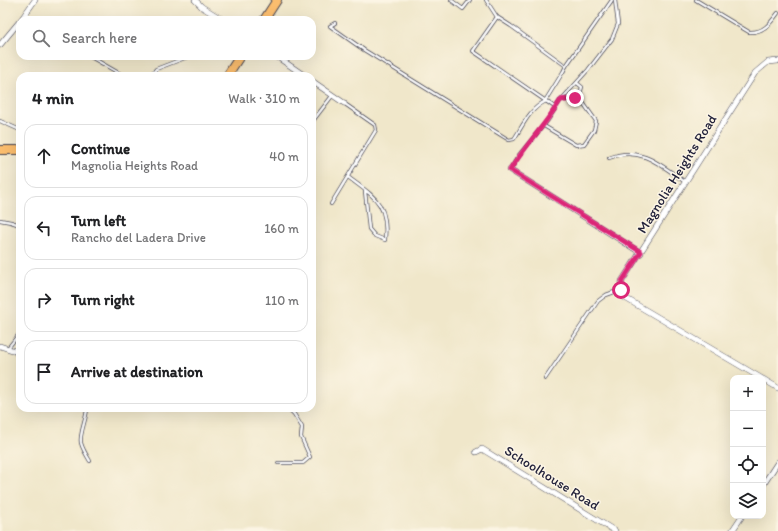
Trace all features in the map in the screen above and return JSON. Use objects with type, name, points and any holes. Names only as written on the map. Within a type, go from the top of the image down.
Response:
[{"type":"main road","points":[[267,16],[277,0]]},
{"type":"main road","points":[[230,72],[237,60]]},
{"type":"main road","points":[[0,150],[16,150]]},
{"type":"street","points":[[23,16],[35,0]]},
{"type":"street","points":[[195,0],[202,7],[217,16]]},
{"type":"street","points":[[0,45],[16,25]]},
{"type":"street","points":[[282,60],[299,72]]},
{"type":"street","name":"Magnolia Heights Road","points":[[621,290],[622,281],[754,73],[768,62],[778,61]]},
{"type":"street","points":[[316,84],[344,103]]},
{"type":"street","points":[[510,170],[641,252]]},
{"type":"street","points":[[621,290],[620,295],[757,375]]},
{"type":"street","points":[[0,346],[16,352]]},
{"type":"street","points":[[766,380],[778,388]]},
{"type":"street","name":"Schoolhouse Road","points":[[476,452],[482,449],[615,531]]},
{"type":"street","points":[[764,483],[778,462]]},
{"type":"street","points":[[732,531],[740,519]]},
{"type":"lane","points":[[451,0],[463,9],[470,0]]},
{"type":"lane","points":[[486,0],[497,17],[566,66]]},
{"type":"lane","points":[[335,23],[330,26],[364,50],[509,140],[514,139],[531,113],[545,101],[566,66],[612,0]]},
{"type":"lane","points":[[510,170],[519,155],[544,126],[563,99],[612,39],[618,24],[615,0]]},
{"type":"lane","points":[[696,0],[749,32],[757,33],[764,29],[778,13]]},
{"type":"lane","points":[[497,17],[472,51],[556,108]]},
{"type":"lane","points":[[96,60],[117,72]]},
{"type":"lane","points":[[153,72],[156,69],[180,60]]},
{"type":"lane","points":[[577,83],[582,87],[579,98]]},
{"type":"lane","points":[[316,117],[332,95]]},
{"type":"lane","points":[[563,99],[579,98]]},
{"type":"lane","points":[[544,126],[576,145],[584,144],[594,130],[596,121],[579,98]]},
{"type":"lane","points":[[331,204],[376,130],[375,125],[344,103]]},
{"type":"lane","points":[[0,121],[16,128]]},
{"type":"lane","points":[[609,158],[624,153],[643,156],[660,164],[686,182]]},
{"type":"lane","points":[[348,177],[375,198],[384,210],[386,228],[385,240],[374,236],[369,229],[365,191]]},
{"type":"lane","points":[[0,220],[16,224]]},
{"type":"lane","points":[[545,379],[598,301],[606,295],[621,290]]},
{"type":"lane","points":[[8,349],[16,338]]},
{"type":"lane","points":[[87,412],[81,440],[90,461]]},
{"type":"lane","points":[[278,463],[303,463],[310,457],[301,436],[302,427],[292,412]]},
{"type":"route","points":[[575,98],[563,99],[560,101],[548,120],[519,155],[510,170],[641,252],[622,281],[621,290]]}]
